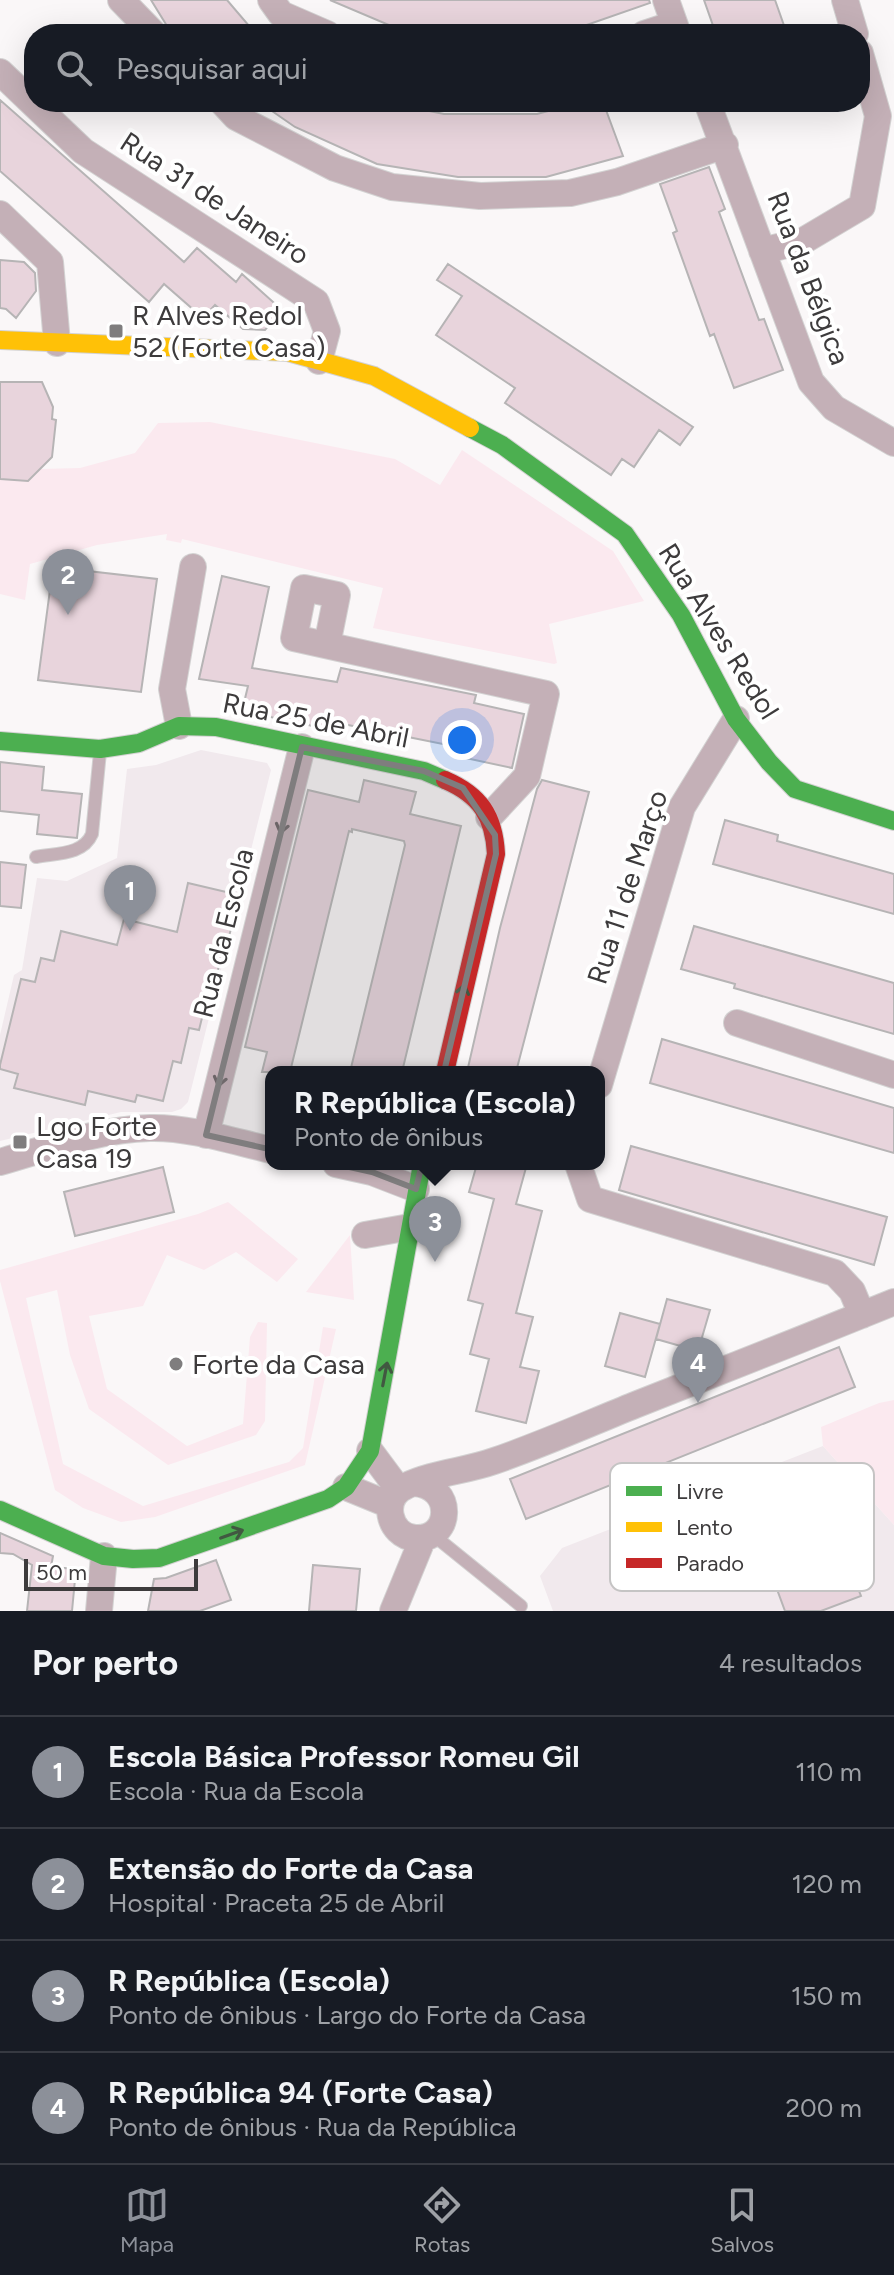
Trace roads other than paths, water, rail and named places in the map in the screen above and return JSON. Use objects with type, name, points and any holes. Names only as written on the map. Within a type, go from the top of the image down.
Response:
[{"type":"street","points":[[121,0],[144,24]]},
{"type":"street","points":[[271,0],[281,14],[304,24]]},
{"type":"street","points":[[845,0],[852,24]]},
{"type":"street","name":"Rua 31 de Janeiro","points":[[0,72],[24,95]]},
{"type":"street","points":[[762,251],[803,241],[862,206],[878,116],[870,88]]},
{"type":"street","name":"Rua 31 de Janeiro","points":[[42,112],[83,151],[316,302],[327,331],[319,361]]},
{"type":"street","points":[[231,112],[335,168],[392,187],[480,196],[570,193],[617,182],[725,145]]},
{"type":"street","name":"Rua da Bélgica","points":[[711,112],[811,382],[834,408],[894,443]]},
{"type":"street","points":[[0,214],[50,262],[57,343]]},
{"type":"street","name":"Rua Alves Redol","points":[[0,340],[288,352],[374,376],[502,445],[625,534],[681,615],[736,719],[769,762],[795,789],[894,821]]},
{"type":"street","points":[[179,726],[172,689],[193,567]]},
{"type":"street","points":[[327,645],[546,694],[527,776],[489,817],[495,835],[496,854],[446,1066]]},
{"type":"street","name":"Rua 11 de Março","points":[[605,1066],[682,807],[736,719]]},
{"type":"street","name":"Rua 25 de Abril","points":[[0,741],[100,749],[139,743],[179,726],[216,727],[424,771],[463,788],[489,817]]},
{"type":"street","name":"Rua da Escola","points":[[206,1135],[302,747]]},
{"type":"street","points":[[737,1023],[894,1075]]},
{"type":"street","points":[[0,1162],[118,1130],[153,1128],[206,1135],[265,1149]]},
{"type":"street","points":[[0,1510],[64,1541],[104,1556],[159,1558],[328,1499],[346,1487],[370,1451],[419,1177],[363,1170]]},
{"type":"street","points":[[580,1170],[590,1199],[835,1273],[852,1291],[862,1315]]},
{"type":"street","points":[[365,1235],[410,1227]]},
{"type":"street","points":[[346,1487],[400,1502],[894,1302]]},
{"type":"street","points":[[370,1451],[400,1502],[414,1538],[428,1536]]},
{"type":"street","points":[[444,1507],[493,1462]]},
{"type":"street","points":[[422,1484],[437,1492],[444,1507],[442,1522],[428,1536],[398,1599],[400,1502],[422,1484]]},
{"type":"street","points":[[99,1611],[104,1556]]},
{"type":"lane","points":[[36,857],[82,849],[88,843],[92,834],[100,749]]},
{"type":"lane","points":[[428,1536],[521,1606]]},
{"type":"place","name":"R Alves Redol 52 (Forte Casa)","points":[[116,331]]},
{"type":"place","name":"Extensão do Forte da Casa","points":[[68,615]]},
{"type":"place","name":"Escola Básica Professor Romeu Gil","points":[[130,931]]},
{"type":"place","name":"Lgo Forte Casa 19","points":[[20,1142]]},
{"type":"place","name":"R República (Escola)","points":[[435,1262]]},
{"type":"place","name":"Forte da Casa","points":[[176,1364]]},
{"type":"place","name":"R República 94 (Forte Casa)","points":[[698,1403]]}]
